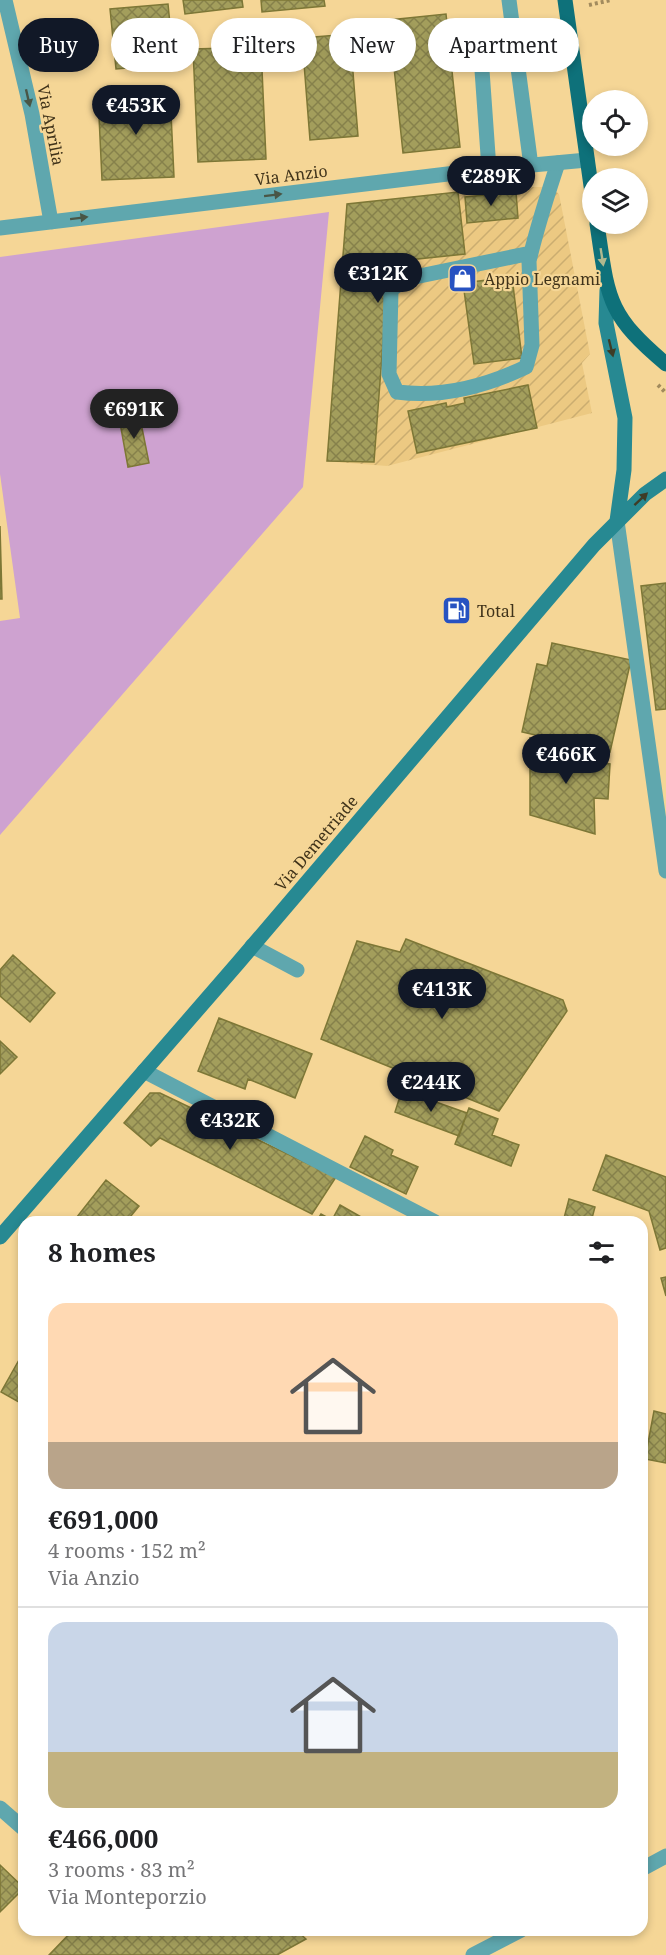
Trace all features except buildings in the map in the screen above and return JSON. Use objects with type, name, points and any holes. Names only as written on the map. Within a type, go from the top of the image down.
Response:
[{"type":"main road","points":[[565,0],[588,168]]},
{"type":"main road","points":[[599,234],[607,290],[619,318],[666,364]]},
{"type":"street","name":"Via Aprilia","points":[[5,0],[32,114],[51,222]]},
{"type":"street","points":[[509,0],[531,166]]},
{"type":"street","points":[[482,72],[489,169]]},
{"type":"street","name":"Via Anzio","points":[[0,228],[489,169],[587,160]]},
{"type":"street","points":[[531,253],[405,279],[391,291],[388,374],[397,392],[423,395],[492,383],[526,367],[532,345],[529,261],[531,253],[540,216],[558,163]]},
{"type":"street","points":[[607,290],[606,323],[625,418],[624,462],[617,521],[666,871]]},
{"type":"street","name":"Via Demetriade","points":[[18,1216],[594,545],[617,521],[666,478]]},
{"type":"street","points":[[252,946],[297,970]]},
{"type":"street","points":[[144,1071],[423,1216]]},
{"type":"street","name":"Via Demetriade","points":[[0,1237],[18,1216]]},
{"type":"street","points":[[0,1808],[18,1824]]},
{"type":"street","points":[[648,1866],[666,1856]]},
{"type":"street","points":[[473,1955],[509,1936]]},
{"type":"path","points":[[589,5],[611,0]]},
{"type":"shaded area","name":"Appio Legnami","points":[[550,187],[559,194],[590,354],[582,363],[592,413],[387,466],[336,462],[355,205]]},
{"type":"shaded area","points":[[329,212],[303,487],[0,835],[0,621],[20,618],[0,474],[0,257]]},
{"type":"place","name":"Appio Legnami","points":[[463,279]]},
{"type":"place","name":"Total","points":[[456,611]]}]
